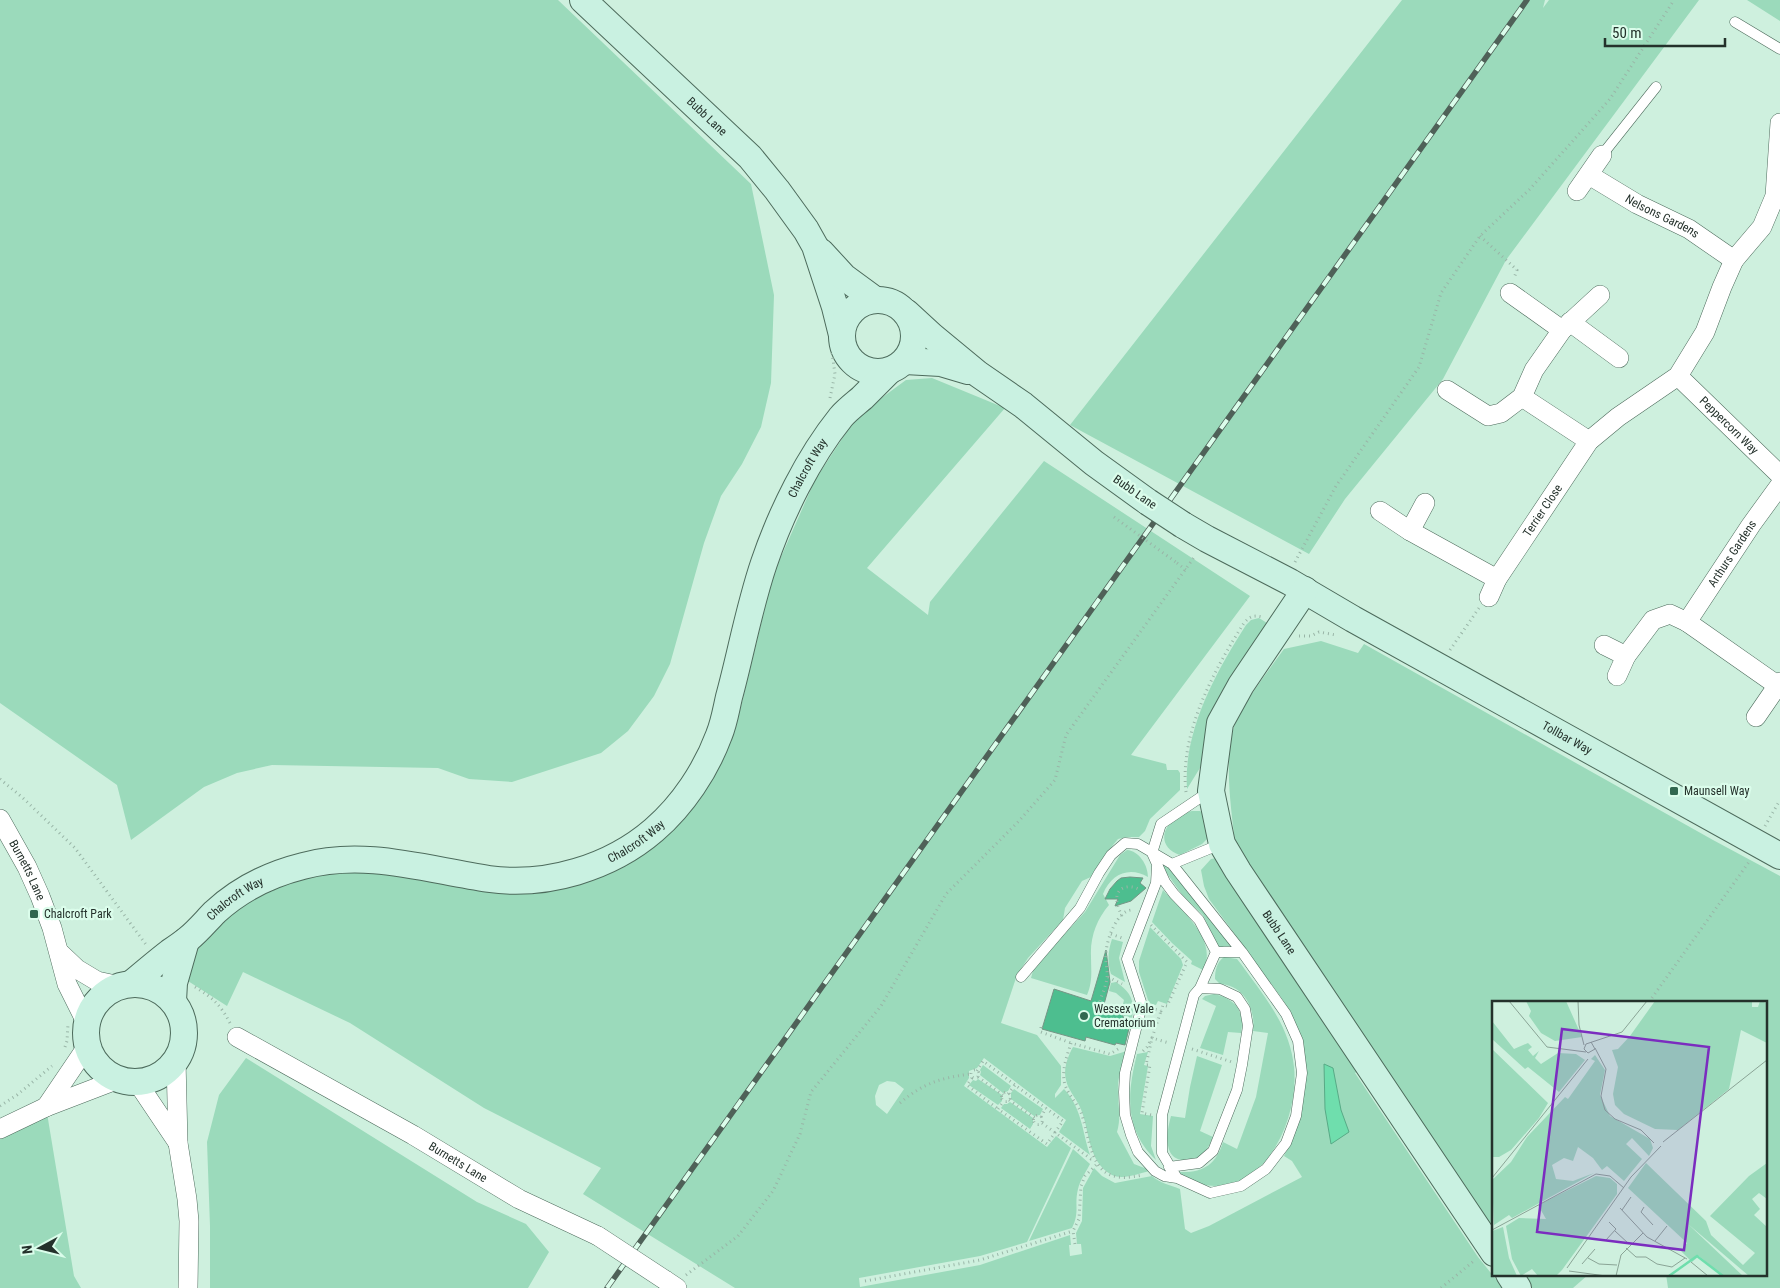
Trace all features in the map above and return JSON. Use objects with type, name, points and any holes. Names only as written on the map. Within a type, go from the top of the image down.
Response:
[{"type":"street","name":"Bubb Lane","points":[[583,0],[750,157],[806,230],[815,246],[835,307],[840,347]]},
{"type":"street","points":[[1678,376],[1705,332],[1734,260],[1762,226],[1775,196],[1780,124]]},
{"type":"street","points":[[1577,191],[1602,155]]},
{"type":"street","name":"Nelsons Gardens","points":[[1589,175],[1637,204],[1689,229],[1734,260]]},
{"type":"street","name":"Bubb Lane","points":[[815,246],[844,277],[874,299]]},
{"type":"street","points":[[1510,293],[1619,358]]},
{"type":"street","points":[[1455,392],[1488,416],[1501,414],[1522,397],[1534,370],[1566,326],[1600,295]]},
{"type":"street","points":[[874,299],[896,303],[908,313],[913,322],[915,332],[911,353],[897,366],[871,372],[854,363],[840,347],[848,315],[855,307],[874,299]]},
{"type":"street","name":"Bubb Lane","points":[[908,313],[932,336],[978,374],[1023,406],[1094,463],[1148,502],[1207,539],[1353,618]]},
{"type":"street","name":"Chalcroft Way","points":[[88,1034],[90,1016],[105,995],[126,985],[168,981],[186,941],[234,897],[271,876],[304,865],[326,861],[371,860],[402,862],[492,879],[513,881],[535,880],[560,876],[602,863],[620,854],[655,830],[686,794],[712,752],[720,733],[757,587],[781,519],[803,476],[829,434],[836,407],[846,398],[840,347]]},
{"type":"street","name":"Bubb Lane","points":[[897,366],[941,363],[978,374]]},
{"type":"street","name":"Chalcroft Way","points":[[836,407],[875,386],[897,366]]},
{"type":"street","name":"Terrier Close","points":[[1489,597],[1497,578],[1589,441],[1618,416],[1678,376]]},
{"type":"street","name":"Peppercorn Way","points":[[1678,376],[1780,475]]},
{"type":"street","points":[[1522,397],[1589,441]]},
{"type":"street","name":"Arthurs Gardens","points":[[1687,622],[1751,525],[1780,485]]},
{"type":"street","points":[[1410,531],[1425,503]]},
{"type":"street","points":[[1380,511],[1410,531],[1497,578]]},
{"type":"street","name":"Bubb Lane","points":[[1297,586],[1220,723],[1211,790],[1222,844],[1238,871],[1492,1250]]},
{"type":"street","points":[[1617,676],[1626,656],[1653,620],[1670,614],[1687,622],[1779,684],[1756,717]]},
{"type":"street","name":"Tollbar Way","points":[[1353,618],[1768,843]]},
{"type":"street","points":[[1604,646],[1626,656]]},
{"type":"street","name":"Burnetts Lane","points":[[0,819],[15,844],[37,889],[52,928],[67,984],[88,1034]]},
{"type":"street","points":[[59,952],[77,969],[97,981],[150,986],[166,995],[168,981]]},
{"type":"street","points":[[0,1129],[46,1107],[128,1081],[149,1080],[169,1069],[176,1060],[184,1040],[184,1030],[168,981]]},
{"type":"street","points":[[88,1034],[96,1062],[102,1069],[128,1081],[178,1143]]},
{"type":"street","points":[[46,1107],[88,1034]]},
{"type":"street","name":"Burnetts Lane","points":[[237,1037],[413,1134],[519,1199],[598,1236],[671,1284]]},
{"type":"street","points":[[176,1060],[178,1143],[189,1221],[188,1288]]},
{"type":"street","points":[[1510,1276],[1518,1288]]},
{"type":"lane","points":[[1735,22],[1780,49]]},
{"type":"lane","points":[[1602,155],[1656,87]]},
{"type":"lane","points":[[1211,790],[1161,824],[1152,853],[1165,882],[1199,920],[1216,952]]},
{"type":"lane","points":[[1021,977],[1080,908],[1111,855],[1125,843],[1138,844],[1172,864],[1242,952],[1286,1014],[1298,1041],[1302,1073],[1296,1116],[1286,1143],[1266,1169],[1241,1186],[1210,1193],[1177,1178],[1164,1176],[1154,1171],[1138,1152],[1131,1135],[1125,1115],[1125,1073],[1142,1005],[1127,959],[1156,883],[1157,866]]},
{"type":"lane","points":[[1172,864],[1222,844]]},
{"type":"lane","points":[[1216,952],[1242,952]]},
{"type":"lane","points":[[1177,1178],[1162,1153],[1162,1114],[1194,995],[1200,988],[1216,952]]},
{"type":"lane","points":[[1169,1167],[1199,1163],[1213,1151],[1237,1090],[1242,1065],[1248,1026],[1245,1009],[1237,997],[1220,989],[1200,988]]},
{"type":"path","points":[[1297,586],[1296,558],[1336,486],[1419,367],[1441,293],[1480,236],[1530,189],[1610,99],[1674,0]]},
{"type":"path","points":[[1480,236],[1517,270],[1510,293]]},
{"type":"path","points":[[836,407],[834,374],[840,347]]},
{"type":"path","points":[[1114,518],[1186,570]]},
{"type":"path","points":[[671,1284],[738,1236],[773,1191],[800,1134],[811,1092],[881,1006],[946,894],[1019,821],[1055,780],[1066,735],[1207,539]]},
{"type":"path","points":[[1446,657],[1471,618],[1489,597]]},
{"type":"path","points":[[0,779],[36,810],[75,848],[150,951],[168,981],[188,984],[215,1001],[222,1008],[237,1037]]},
{"type":"path","points":[[1650,1001],[1768,843],[1780,800]]},
{"type":"path","points":[[1122,916],[1117,903],[1118,893],[1121,889],[1130,886],[1141,891]]},
{"type":"path","points":[[1156,1116],[1142,1113],[1150,1065],[1146,1065],[1152,1038],[1163,1005],[1167,1006],[1187,962]]},
{"type":"path","points":[[1108,977],[1128,989],[1142,1005],[1161,1011]]},
{"type":"path","points":[[1041,1027],[1040,1032],[1071,1043]]},
{"type":"path","points":[[977,1071],[972,1071],[967,1085],[1047,1144],[1063,1121],[983,1061],[977,1071],[979,1073],[978,1077]]},
{"type":"path","points":[[900,1103],[910,1094],[927,1084],[947,1077],[978,1077],[1003,1095],[1008,1094],[1015,1085]]},
{"type":"path","points":[[1008,1094],[1009,1100],[1035,1118],[1041,1117]]},
{"type":"path","points":[[1003,1095],[1002,1099],[1004,1101]]},
{"type":"path","points":[[998,1109],[1004,1101],[1009,1100]]},
{"type":"path","points":[[1042,1123],[1043,1119],[1041,1117],[1046,1108]]},
{"type":"path","points":[[1030,1132],[1036,1124],[1035,1118]]},
{"type":"path","points":[[1036,1124],[1042,1123],[1096,1161],[1085,1176],[1081,1186],[1079,1219],[1073,1231],[1074,1244]]},
{"type":"path","points":[[865,1281],[980,1260],[1073,1231]]},
{"type":"shaded area","points":[[0,0],[558,0],[751,184],[774,295],[771,383],[761,427],[742,464],[721,496],[704,543],[670,664],[654,696],[628,731],[601,753],[512,782],[469,779],[438,768],[272,765],[237,773],[204,787],[131,840],[117,785],[0,703]]},
{"type":"shaded area","points":[[1402,0],[1545,0],[1543,8],[1549,0],[1699,0],[1506,260],[1443,379],[1345,499],[1309,554],[1070,425]]},
{"type":"shaded area","points":[[1747,0],[1780,0],[1780,21]]},
{"type":"shaded area","points":[[932,378],[1005,408],[867,568],[928,615],[930,602],[1044,461],[1250,596],[1131,755],[1166,764],[1167,770],[1178,770],[1180,773],[1180,790],[1150,819],[1145,831],[1139,837],[1118,839],[1093,876],[1082,881],[1065,908],[1063,920],[1028,958],[1017,975],[1001,1023],[1037,1035],[1061,1066],[1061,1085],[1055,1094],[1055,1098],[1064,1089],[1075,1104],[1090,1155],[1059,1132],[1066,1120],[984,1058],[977,1068],[969,1071],[969,1078],[964,1086],[1047,1147],[1056,1136],[1071,1148],[1027,1242],[980,1256],[859,1278],[860,1287],[980,1265],[1070,1235],[1070,1256],[1082,1254],[1081,1244],[1077,1244],[1076,1233],[1082,1221],[1083,1188],[1094,1168],[1102,1176],[1115,1183],[1152,1176],[1180,1189],[1185,1229],[1191,1233],[1209,1226],[1302,1177],[1292,1161],[1284,1156],[1293,1137],[1303,1098],[1304,1058],[1300,1038],[1283,1000],[1209,899],[1201,870],[1211,859],[1222,857],[1362,1068],[1355,1073],[1478,1257],[1503,1288],[735,1288],[583,1194],[601,1168],[484,1108],[350,1023],[243,972],[227,1006],[188,981],[193,956],[202,940],[238,905],[312,872],[602,872],[736,727],[773,575],[815,480],[857,416],[906,380]],"holes":[[[887,1081],[895,1082],[904,1089],[887,1114],[876,1105],[875,1096],[879,1085]]]},
{"type":"shaded area","points":[[1259,618],[1267,623],[1203,763],[1187,789],[1187,767],[1190,746],[1204,703],[1213,682],[1246,625],[1251,620]]},
{"type":"shaded area","points":[[1321,641],[1358,653],[1364,644],[1780,876],[1780,1288],[1668,1288],[1666,1276],[1768,1276],[1768,1001],[1492,1001],[1492,1236],[1235,843],[1229,776],[1229,758],[1234,726],[1250,696],[1284,649]]},
{"type":"shaded area","points":[[1200,811],[1206,815],[1208,838],[1202,844],[1180,855],[1168,847],[1164,836],[1169,825],[1174,820],[1181,814]]},
{"type":"shaded area","points":[[1127,850],[1135,853],[1142,859],[1148,872],[1148,877],[1128,872],[1116,877],[1106,887],[1103,894],[1109,905],[1101,916],[1093,935],[1091,980],[1087,995],[1031,978],[1034,967],[1085,912],[1120,855]]},
{"type":"shaded area","points":[[1162,863],[1169,867],[1232,946],[1224,946],[1219,949],[1203,915],[1183,896],[1163,868]]},
{"type":"shaded area","points":[[1163,890],[1188,916],[1202,937],[1207,959],[1203,970],[1191,964],[1192,961],[1152,922]]},
{"type":"shaded area","points":[[1150,927],[1181,959],[1183,965],[1167,1004],[1158,1001],[1156,1005],[1151,1004],[1139,972],[1139,961]]},
{"type":"shaded area","points":[[1112,939],[1123,942],[1119,958],[1125,982],[1111,974],[1108,956]]},
{"type":"shaded area","points":[[1224,957],[1237,959],[1275,1012],[1292,1052],[1294,1085],[1292,1105],[1286,1124],[1278,1143],[1266,1160],[1253,1173],[1236,1182],[1212,1186],[1192,1181],[1179,1172],[1195,1171],[1207,1166],[1217,1157],[1223,1142],[1237,1149],[1256,1097],[1268,1033],[1253,1031],[1252,1015],[1247,1000],[1236,989],[1220,984],[1215,979],[1217,966]]},
{"type":"shaded area","points":[[1116,982],[1131,997],[1133,1007],[1132,1018],[1124,1016],[1124,1013],[1121,1012],[1124,1000],[1116,993],[1109,991],[1111,983]]},
{"type":"shaded area","points":[[1214,994],[1222,996],[1233,1003],[1242,1018],[1241,1033],[1228,1032],[1223,1055],[1200,1048],[1216,1006],[1202,999],[1205,996]]},
{"type":"shaded area","points":[[1073,1047],[1110,1056],[1127,1051],[1119,1081],[1119,1120],[1117,1132],[1134,1164],[1149,1171],[1121,1177],[1112,1175],[1098,1162],[1090,1144],[1080,1107],[1066,1080],[1066,1063]]},
{"type":"shaded area","points":[[1148,1052],[1144,1065],[1148,1066],[1140,1114],[1153,1116],[1151,1146],[1156,1160],[1138,1136],[1133,1123],[1130,1097],[1137,1054]]},
{"type":"shaded area","points":[[1197,1056],[1222,1065],[1200,1131],[1213,1137],[1199,1157],[1183,1160],[1175,1158],[1170,1152],[1167,1139],[1168,1129],[1171,1116],[1185,1118]]},
{"type":"shaded area","points":[[246,1058],[477,1202],[526,1224],[549,1252],[528,1288],[210,1288],[207,1142],[219,1095]]},
{"type":"shaded area","points":[[1324,1064],[1333,1068],[1341,1110],[1349,1132],[1331,1144],[1325,1109]]},
{"type":"shaded area","points":[[983,1065],[1011,1086],[1008,1091],[1003,1093],[980,1075]]},
{"type":"shaded area","points":[[978,1079],[1002,1095],[1002,1101],[998,1105],[969,1085],[973,1080],[976,1081]]},
{"type":"shaded area","points":[[1014,1089],[1043,1109],[1040,1115],[1034,1116],[1011,1099],[1011,1093]]},
{"type":"shaded area","points":[[1010,1102],[1033,1118],[1033,1124],[1030,1129],[1001,1108],[1004,1104]]},
{"type":"shaded area","points":[[46,1107],[74,1276],[81,1288],[0,1288],[0,1135]]},
{"type":"shaded area","points":[[1073,1149],[1090,1164],[1079,1186],[1076,1217],[1072,1228],[1029,1241]]},
{"type":"shaded area","points":[[1520,1276],[1587,1276],[1573,1288],[1529,1288]]},
{"type":"building","points":[[1121,878],[1143,878],[1140,883],[1146,888],[1131,901],[1115,906],[1118,899],[1105,899],[1117,881]]},
{"type":"building","name":"Wessex Vale Crematorium","points":[[1106,950],[1110,982],[1103,1008],[1123,1014],[1123,1017],[1131,1020],[1125,1045],[1116,1043],[1115,1045],[1086,1037],[1085,1041],[1042,1029],[1054,989],[1091,1001]]},
{"type":"railway","points":[[607,1288],[1527,0]]},
{"type":"place","name":"Maunsell Way","points":[[1674,791]]},
{"type":"place","name":"Chalcroft Park","points":[[34,914]]},
{"type":"place","name":"Wessex Vale Crematorium","points":[[1084,1016]]}]
